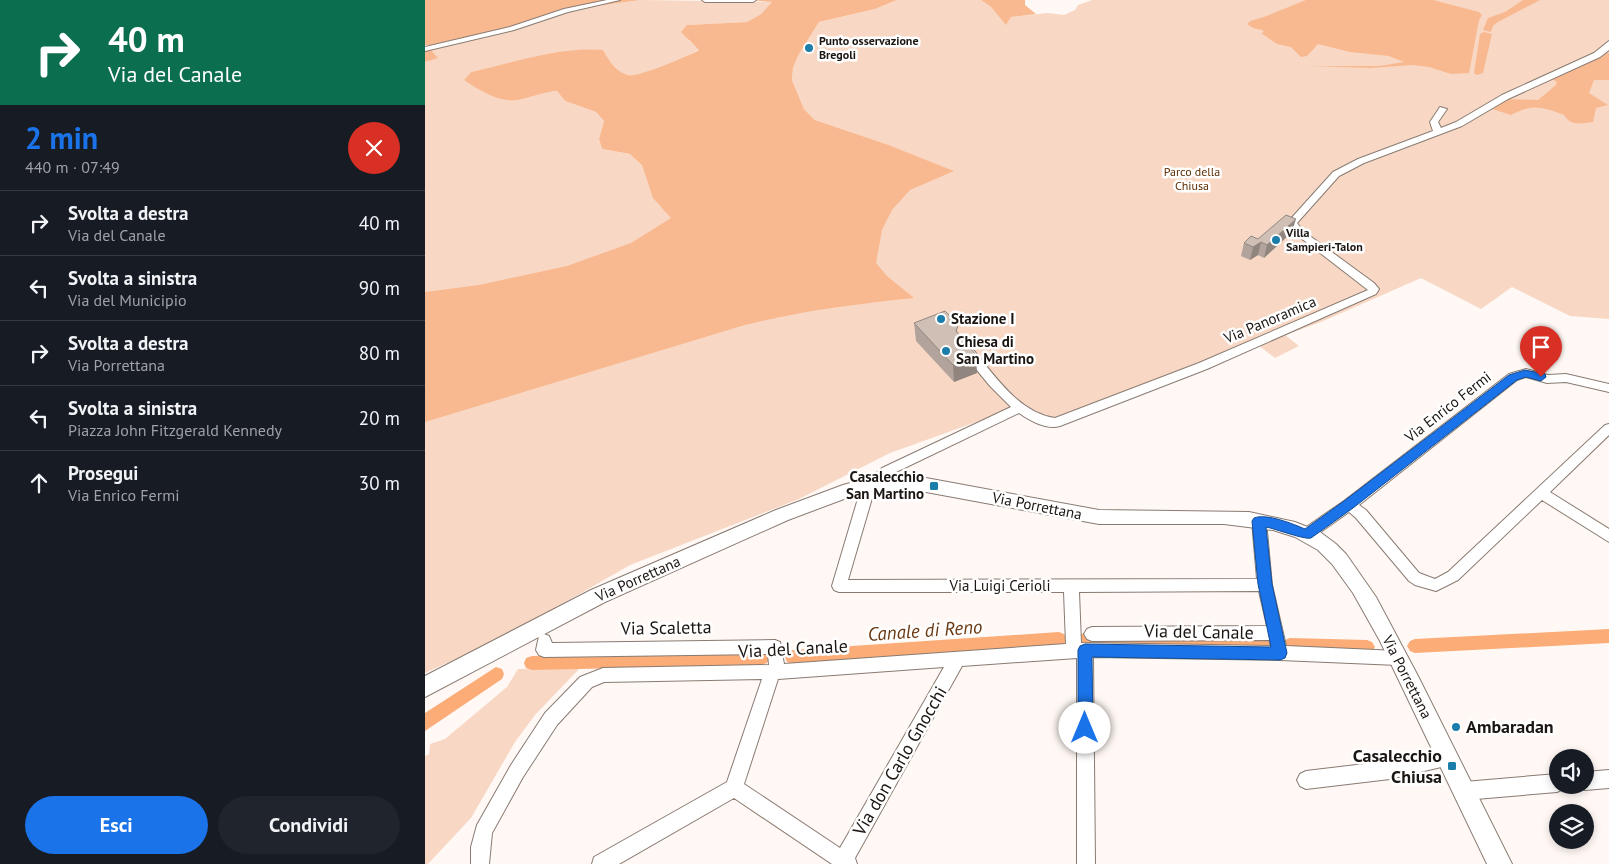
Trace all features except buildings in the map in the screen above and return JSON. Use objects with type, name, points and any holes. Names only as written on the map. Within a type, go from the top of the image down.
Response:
[{"type":"main road","name":"Via Porrettana","points":[[425,687],[598,596],[807,504],[832,495],[869,486],[908,484],[934,486],[1099,517],[1125,519],[1206,518],[1259,521],[1284,526],[1307,534],[1331,551],[1350,572],[1372,608],[1398,658],[1500,864]]},
{"type":"street","points":[[425,49],[512,28],[566,10],[617,0]]},
{"type":"street","points":[[705,0],[753,0]]},
{"type":"street","name":"Via Panoramica","points":[[1019,408],[1039,421],[1048,424],[1062,422],[1203,366],[1372,292],[1374,289],[1370,285],[1300,233],[1292,223],[1336,174],[1361,161],[1459,124],[1505,97],[1597,55],[1605,50],[1609,43]]},
{"type":"street","points":[[1438,132],[1433,122],[1443,109]]},
{"type":"street","points":[[869,486],[894,467],[1019,408],[965,347]]},
{"type":"street","name":"Via Enrico Fermi","points":[[1307,534],[1349,505],[1513,377],[1525,373],[1534,374],[1547,379],[1567,378],[1609,388]]},
{"type":"street","points":[[1349,505],[1361,514],[1414,576],[1420,581],[1436,585],[1453,576],[1609,428]]},
{"type":"street","name":"Via Luigi Cerioli","points":[[869,486],[839,586],[1265,584]]},
{"type":"street","points":[[1541,492],[1609,536]]},
{"type":"street","points":[[1259,521],[1265,584],[1280,653]]},
{"type":"street","points":[[1071,586],[1079,650],[1086,864]]},
{"type":"street","points":[[1092,634],[1276,633]]},
{"type":"street","name":"Via Scaletta","points":[[544,641],[544,650],[775,647],[775,672]]},
{"type":"street","name":"Via del Canale","points":[[480,864],[483,831],[517,770],[551,719],[586,682],[603,675],[775,672],[1079,650],[1280,653],[1398,658]]},
{"type":"street","name":"Via don Carlo Gnocchi","points":[[844,863],[958,658]]},
{"type":"street","points":[[601,864],[735,788],[775,672]]},
{"type":"street","points":[[1306,780],[1390,770],[1448,758]]},
{"type":"street","points":[[1594,780],[1609,779]]},
{"type":"street","points":[[1464,791],[1549,784]]},
{"type":"street","points":[[735,788],[844,863]]},
{"type":"green space","name":"Parco della Chiusa","points":[[641,0],[773,2],[761,14],[747,22],[687,25],[689,41],[699,49],[675,62],[642,74],[627,75],[623,73],[613,64],[603,50],[544,56],[471,72],[464,80],[518,100],[539,93],[557,91],[565,101],[596,112],[604,121],[599,139],[602,149],[630,154],[770,109],[951,170],[889,145],[815,120],[804,109],[792,80],[793,68],[798,56],[819,22],[875,9],[897,0],[981,0],[991,7],[1006,24],[1011,17],[1048,13],[1064,15],[1075,10],[1078,5],[1092,0],[1609,0],[1609,319],[1570,316],[1512,287],[1481,309],[1421,278],[1321,322],[1285,335],[1299,346],[1275,358],[1258,345],[1054,422],[1030,408],[1021,406],[890,453],[799,499],[630,565],[510,634],[425,673],[425,62],[437,58],[430,49],[559,11]]},
{"type":"green space","points":[[580,668],[535,715],[515,742],[471,818],[428,864],[425,864],[425,756],[429,754],[430,744],[445,739],[507,687],[518,669]]},
{"type":"shaded area","points":[[425,0],[641,0],[559,11],[536,21],[430,49],[438,58],[425,62],[425,49],[429,48],[429,45],[425,45]]},
{"type":"shaded area","points":[[749,0],[897,0],[875,9],[819,22],[798,56],[793,68],[792,80],[804,109],[815,120],[889,145],[954,171],[910,190],[892,210],[882,230],[876,263],[887,276],[914,298],[829,308],[745,325],[425,422],[425,292],[479,285],[567,266],[631,243],[671,218],[653,198],[642,165],[630,154],[602,149],[599,139],[604,121],[596,112],[565,101],[557,91],[518,100],[504,100],[489,95],[464,80],[471,72],[537,56],[587,49],[603,50],[613,65],[628,75],[642,73],[699,50],[681,32],[687,25],[747,22],[761,14],[772,2]]},
{"type":"shaded area","points":[[981,0],[1025,0],[1025,5],[1036,14],[1011,17],[1006,25],[991,7]]},
{"type":"shaded area","points":[[1306,0],[1433,0],[1479,12],[1482,15],[1479,20],[1469,73],[1451,74],[1429,67],[1413,65],[1370,68],[1309,66],[1379,66],[1404,62],[1389,56],[1350,52],[1318,44],[1307,56],[1301,57],[1291,47],[1277,44],[1261,33],[1264,32],[1262,30],[1247,24],[1250,21]]},
{"type":"shaded area","points":[[1523,0],[1540,0],[1498,22],[1493,26],[1491,32],[1483,30],[1488,18],[1505,12]]},
{"type":"shaded area","points":[[1484,32],[1492,34],[1483,73],[1477,75],[1474,73],[1480,34]]},
{"type":"shaded area","points":[[1609,53],[1609,80],[1594,80],[1589,93],[1608,105],[1596,108],[1593,122],[1573,123],[1564,115],[1542,108],[1525,109],[1511,115],[1489,108],[1502,99],[1538,100],[1556,85],[1557,82],[1552,79]]},
{"type":"waterway","points":[[1415,646],[1609,636]]},
{"type":"waterway","name":"Canale di Reno","points":[[793,657],[1059,639]]},
{"type":"waterway","points":[[1084,640],[1264,645]]},
{"type":"waterway","points":[[1290,645],[1367,647]]},
{"type":"waterway","name":"Canale di Reno","points":[[532,663],[761,658]]},
{"type":"waterway","name":"Canale di Reno","points":[[425,723],[496,674]]},
{"type":"place","name":"Punto osservazione Bregoli","points":[[809,48]]},
{"type":"place","name":"Villa Sampieri-Talon","points":[[1276,240]]},
{"type":"place","name":"Stazione I","points":[[941,319]]},
{"type":"place","name":"Chiesa di San Martino","points":[[946,351]]},
{"type":"place","name":"Casalecchio San Martino","points":[[934,486]]},
{"type":"place","name":"Ambaradan","points":[[1456,727]]},
{"type":"place","name":"Casalecchio Chiusa","points":[[1452,766]]},
{"type":"route","points":[[1085,728],[1085,650],[1280,653],[1265,584],[1259,521],[1284,526],[1307,534],[1349,505],[1513,377],[1525,373],[1541,377]]}]
